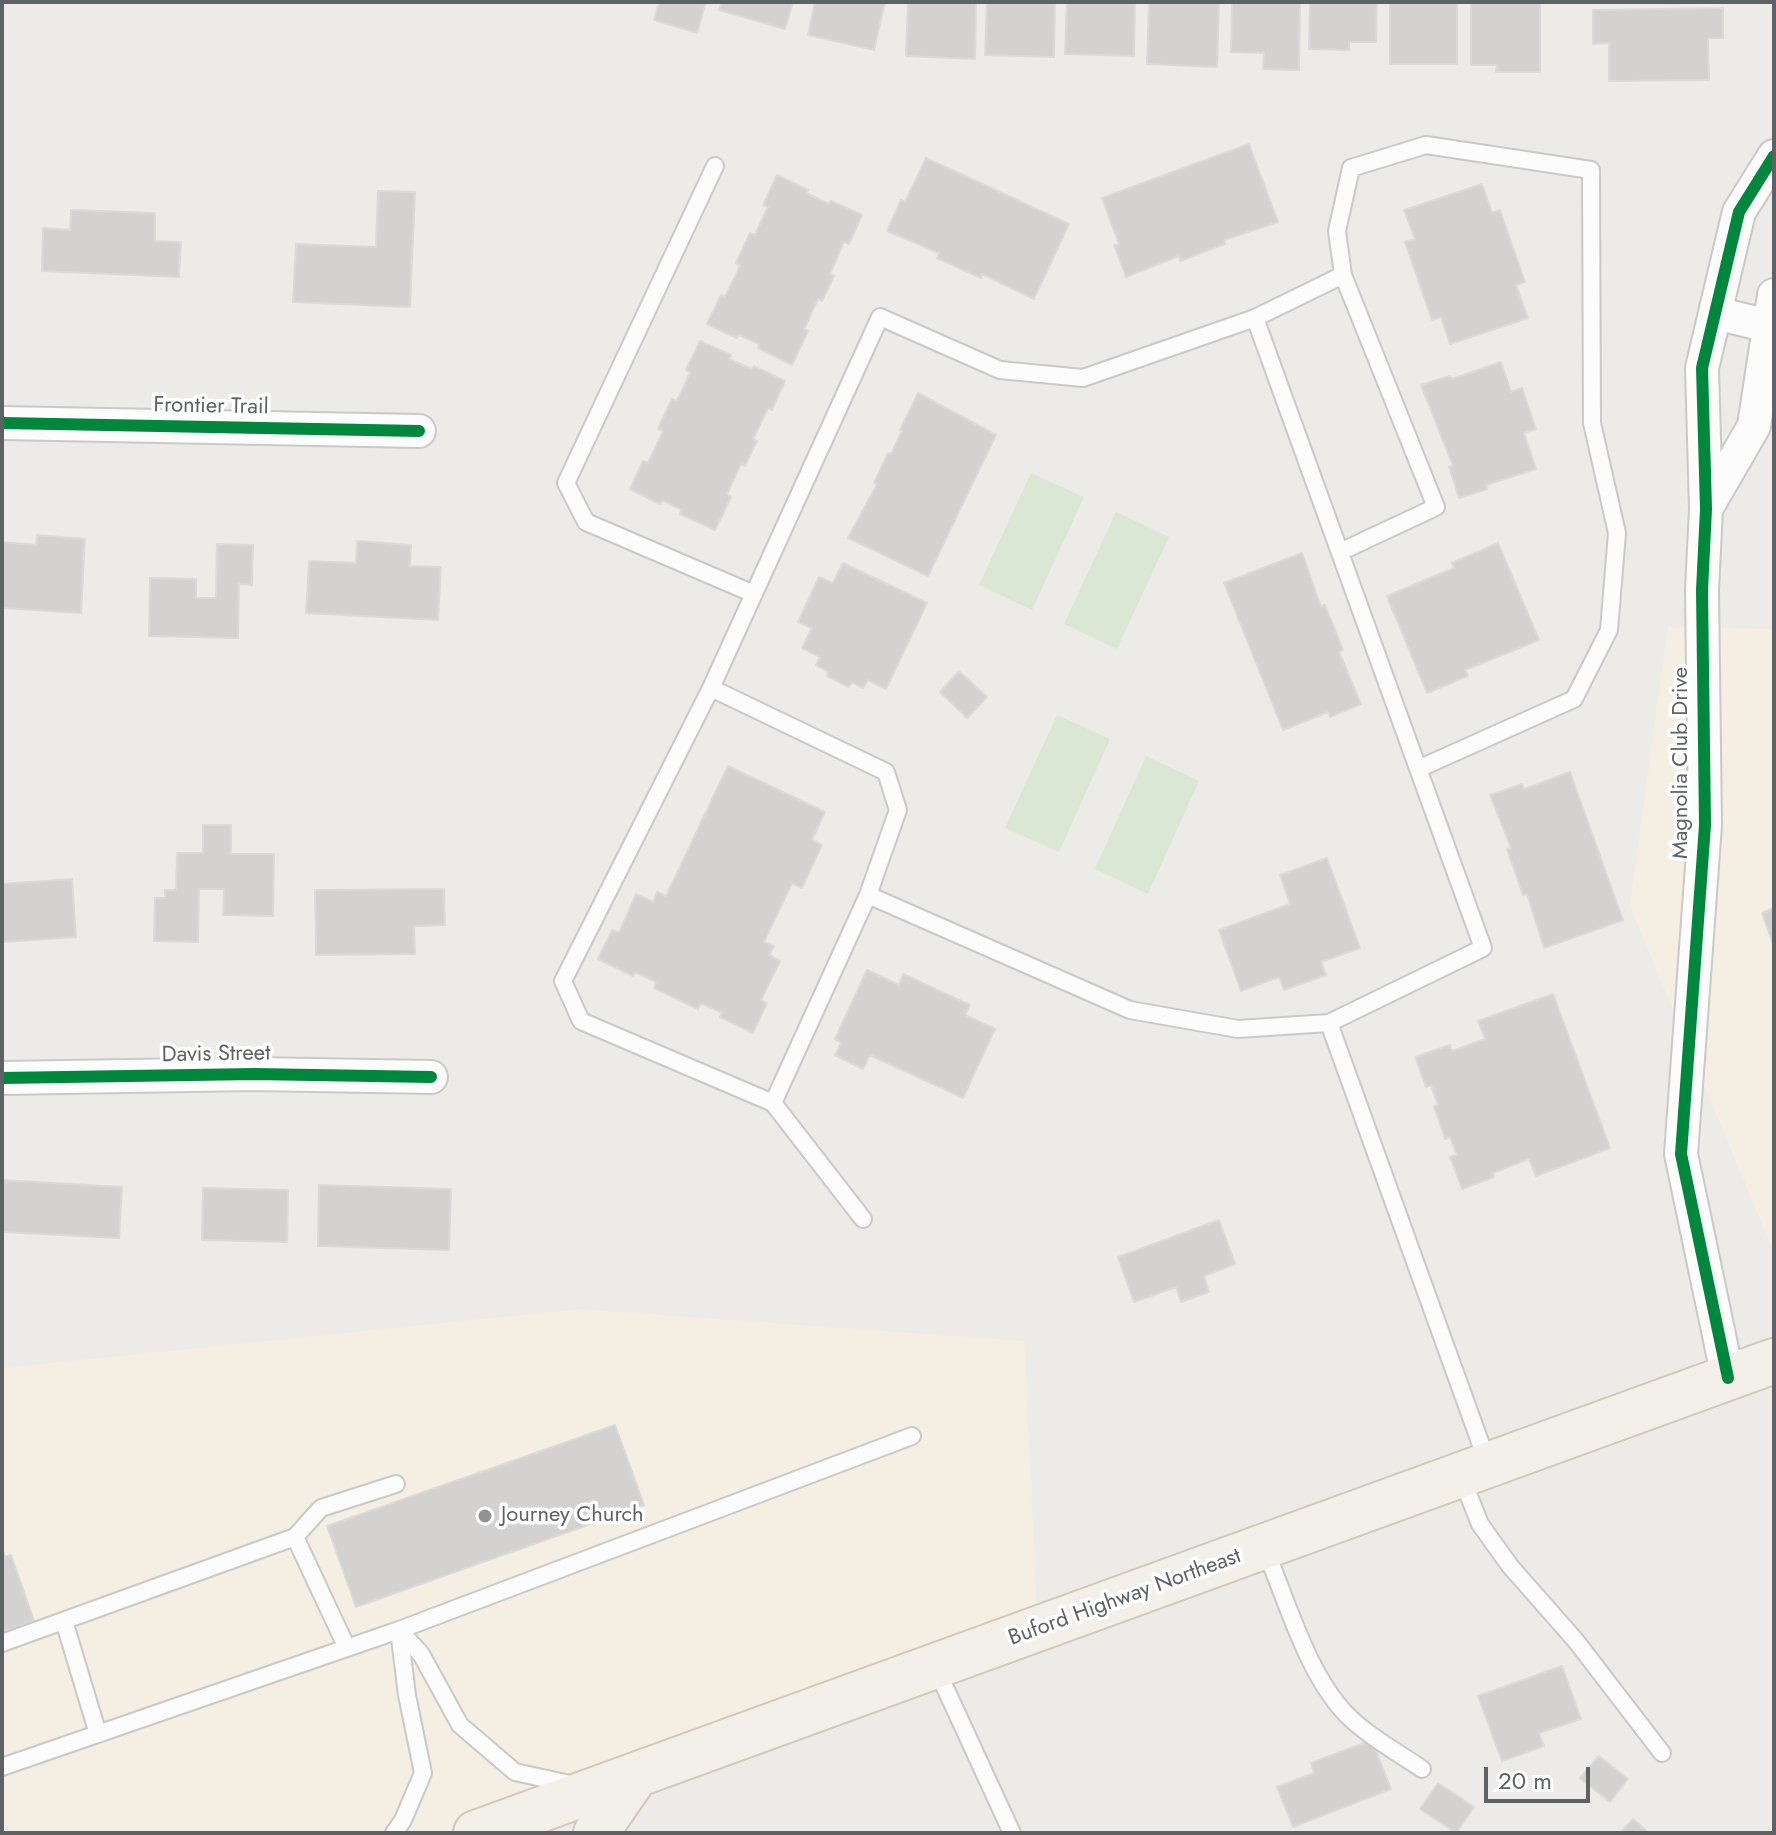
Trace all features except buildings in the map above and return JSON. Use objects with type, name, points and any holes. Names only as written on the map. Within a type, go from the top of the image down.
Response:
[{"type":"main road","name":"Buford Highway Northeast","points":[[478,1833],[1774,1361]]},
{"type":"main road","points":[[596,1833],[636,1775]]},
{"type":"street","name":"Magnolia Club Drive","points":[[1728,1378],[1681,1154],[1705,825],[1702,590],[1706,509],[1702,368],[1739,212],[1774,156]]},
{"type":"street","name":"Magnolia Club Drive","points":[[1706,509],[1754,426],[1772,310],[1715,313]]},
{"type":"street","name":"Frontier Trail","points":[[2,423],[419,431]]},
{"type":"street","name":"Davis Street","points":[[2,1078],[254,1074],[431,1077]]},
{"type":"lane","points":[[1340,552],[1436,507],[1343,275],[1337,231],[1351,168],[1426,145],[1591,170],[1592,423],[1617,533],[1609,630],[1574,699],[1418,769]]},
{"type":"lane","points":[[715,166],[566,483],[586,522],[754,594]]},
{"type":"lane","points":[[863,1219],[773,1103],[581,1021],[563,981],[711,688],[880,317],[1000,370],[1083,378],[1255,318],[1343,275]]},
{"type":"lane","points":[[868,895],[1130,1010],[1238,1029],[1329,1023],[1483,948],[1255,318]]},
{"type":"lane","points":[[711,688],[886,772],[898,810],[868,895],[773,1103]]},
{"type":"lane","points":[[1329,1023],[1474,1470],[1480,1524],[1510,1566],[1576,1641],[1662,1753]]},
{"type":"lane","points":[[2,1767],[399,1630],[912,1436]]},
{"type":"lane","points":[[2,1643],[295,1537],[321,1508],[396,1484]]},
{"type":"lane","points":[[295,1537],[347,1648]]},
{"type":"lane","points":[[1265,1547],[1312,1662],[1331,1696],[1364,1729],[1422,1769]]},
{"type":"lane","points":[[64,1621],[98,1734]]},
{"type":"lane","points":[[399,1630],[421,1654],[460,1725],[510,1769],[595,1790]]},
{"type":"lane","points":[[394,1833],[403,1820],[423,1773],[407,1695],[399,1630]]},
{"type":"lane","points":[[936,1666],[1012,1833]]},
{"type":"shaded area","points":[[1668,627],[1774,629],[1774,1253],[1630,906]]},
{"type":"shaded area","points":[[580,1309],[1024,1341],[1038,1634],[516,1833],[2,1833],[2,1368]]},
{"type":"green space","points":[[1031,473],[1084,497],[1032,610],[979,585]]},
{"type":"green space","points":[[1116,512],[1169,537],[1117,649],[1064,624]]},
{"type":"green space","points":[[1057,715],[1110,739],[1059,852],[1005,828]]},
{"type":"green space","points":[[1146,756],[1199,781],[1148,894],[1095,869]]},
{"type":"cycle path","points":[[1728,1378],[1681,1154],[1705,825],[1702,590],[1706,509],[1702,368],[1739,212],[1774,156]]},
{"type":"cycle path","points":[[2,423],[419,431]]},
{"type":"cycle path","points":[[2,1078],[254,1074],[431,1077]]},
{"type":"place","name":"Journey Church","points":[[485,1516]]}]
